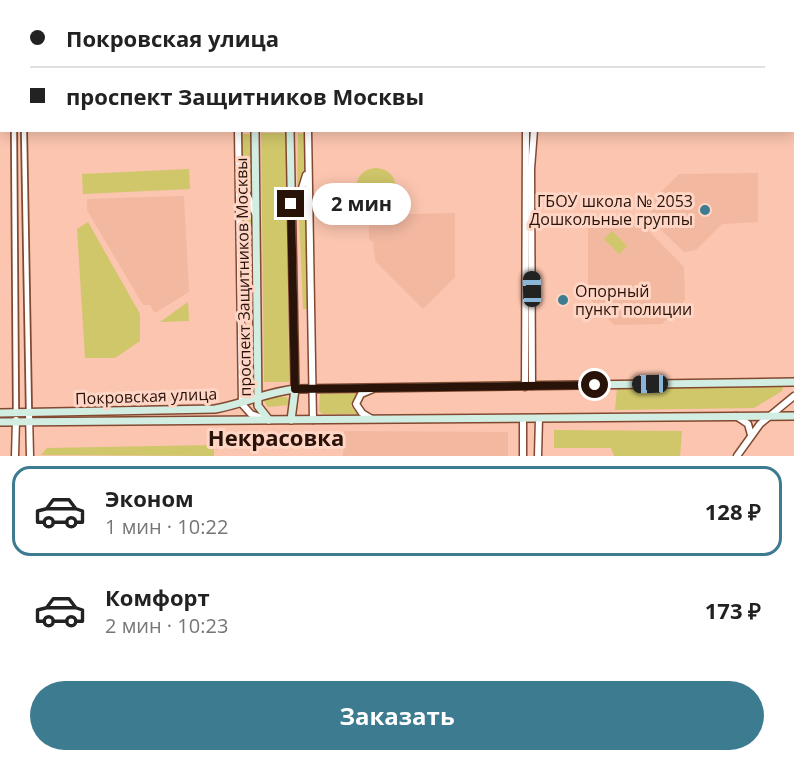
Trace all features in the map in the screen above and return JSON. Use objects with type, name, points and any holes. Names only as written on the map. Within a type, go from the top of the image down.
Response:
[{"type":"main road","name":"проспект Защитников Москвы","points":[[255,132],[259,396],[260,411],[269,420]]},
{"type":"main road","points":[[290,132],[295,389],[291,420]]},
{"type":"main road","name":"Покровская улица","points":[[0,422],[16,422],[29,417],[215,409],[242,404],[259,396],[295,389],[794,382]]},
{"type":"main road","name":"Покровская улица","points":[[0,413],[16,413],[29,417],[269,420],[794,416]]},
{"type":"street","points":[[14,132],[17,456],[28,456],[29,351],[24,132]]},
{"type":"street","points":[[237,132],[242,404],[251,414],[269,420]]},
{"type":"street","points":[[308,132],[313,420]]},
{"type":"street","points":[[526,132],[529,386]]},
{"type":"street","points":[[529,386],[531,169],[534,132]]},
{"type":"street","points":[[292,223],[308,170]]},
{"type":"street","points":[[239,175],[257,219]]},
{"type":"street","points":[[17,352],[29,351]]},
{"type":"street","points":[[376,388],[361,394],[356,404],[366,416],[377,420]]},
{"type":"street","points":[[737,456],[768,416],[794,396]]},
{"type":"street","points":[[732,416],[748,424],[751,436]]},
{"type":"street","points":[[523,418],[523,456]]},
{"type":"street","points":[[538,456],[539,418]]},
{"type":"street","points":[[523,445],[530,436],[538,442]]},
{"type":"shaded area","points":[[261,133],[287,133],[289,382],[264,382]]},
{"type":"shaded area","points":[[298,133],[305,134],[306,172],[297,192]]},
{"type":"shaded area","points":[[242,134],[250,134],[251,198],[242,176]]},
{"type":"shaded area","points":[[376,168],[390,174],[396,188],[390,202],[376,208],[362,202],[356,188],[362,174]]},
{"type":"shaded area","points":[[189,169],[190,189],[83,194],[82,174]]},
{"type":"shaded area","name":"ГБОУ школа № 2053 Дошкольные группы","points":[[758,173],[758,222],[722,224],[696,250],[684,252],[650,219],[652,201],[679,174]]},
{"type":"shaded area","points":[[241,187],[252,216],[253,293],[250,308],[244,308]]},
{"type":"shaded area","points":[[307,187],[308,309],[303,309],[299,213]]},
{"type":"shaded area","points":[[184,196],[189,292],[155,313],[150,305],[143,305],[87,210],[87,199]]},
{"type":"shaded area","points":[[455,213],[455,277],[423,309],[375,261],[373,242],[369,239],[369,215]]},
{"type":"shaded area","points":[[588,219],[637,219],[684,267],[685,300],[662,324],[614,325],[588,297]]},
{"type":"shaded area","points":[[88,222],[140,314],[140,341],[115,358],[85,358],[77,229]]},
{"type":"shaded area","points":[[612,231],[627,246],[619,254],[604,239]]},
{"type":"shaded area","points":[[188,302],[189,321],[160,322]]},
{"type":"shaded area","points":[[783,387],[782,391],[754,408],[615,410],[617,388]]},
{"type":"shaded area","points":[[357,393],[351,406],[358,414],[323,414],[319,411],[320,394]]},
{"type":"shaded area","points":[[269,396],[287,397],[289,405],[268,407],[264,401]]},
{"type":"shaded area","points":[[554,430],[682,431],[680,456],[614,456],[611,448],[554,448]]},
{"type":"shaded area","points":[[344,431],[508,432],[508,456],[343,456]]},
{"type":"shaded area","points":[[214,445],[214,456],[41,455],[47,448]]},
{"type":"place","name":"ГБОУ школа № 2053 Дошкольные группы","points":[[705,210]]},
{"type":"place","name":"Опорный пункт полиции","points":[[563,300]]},
{"type":"district","name":"Некрасовка","points":[[276,437]]},
{"type":"route","points":[[291,204],[295,389],[595,385]]}]
